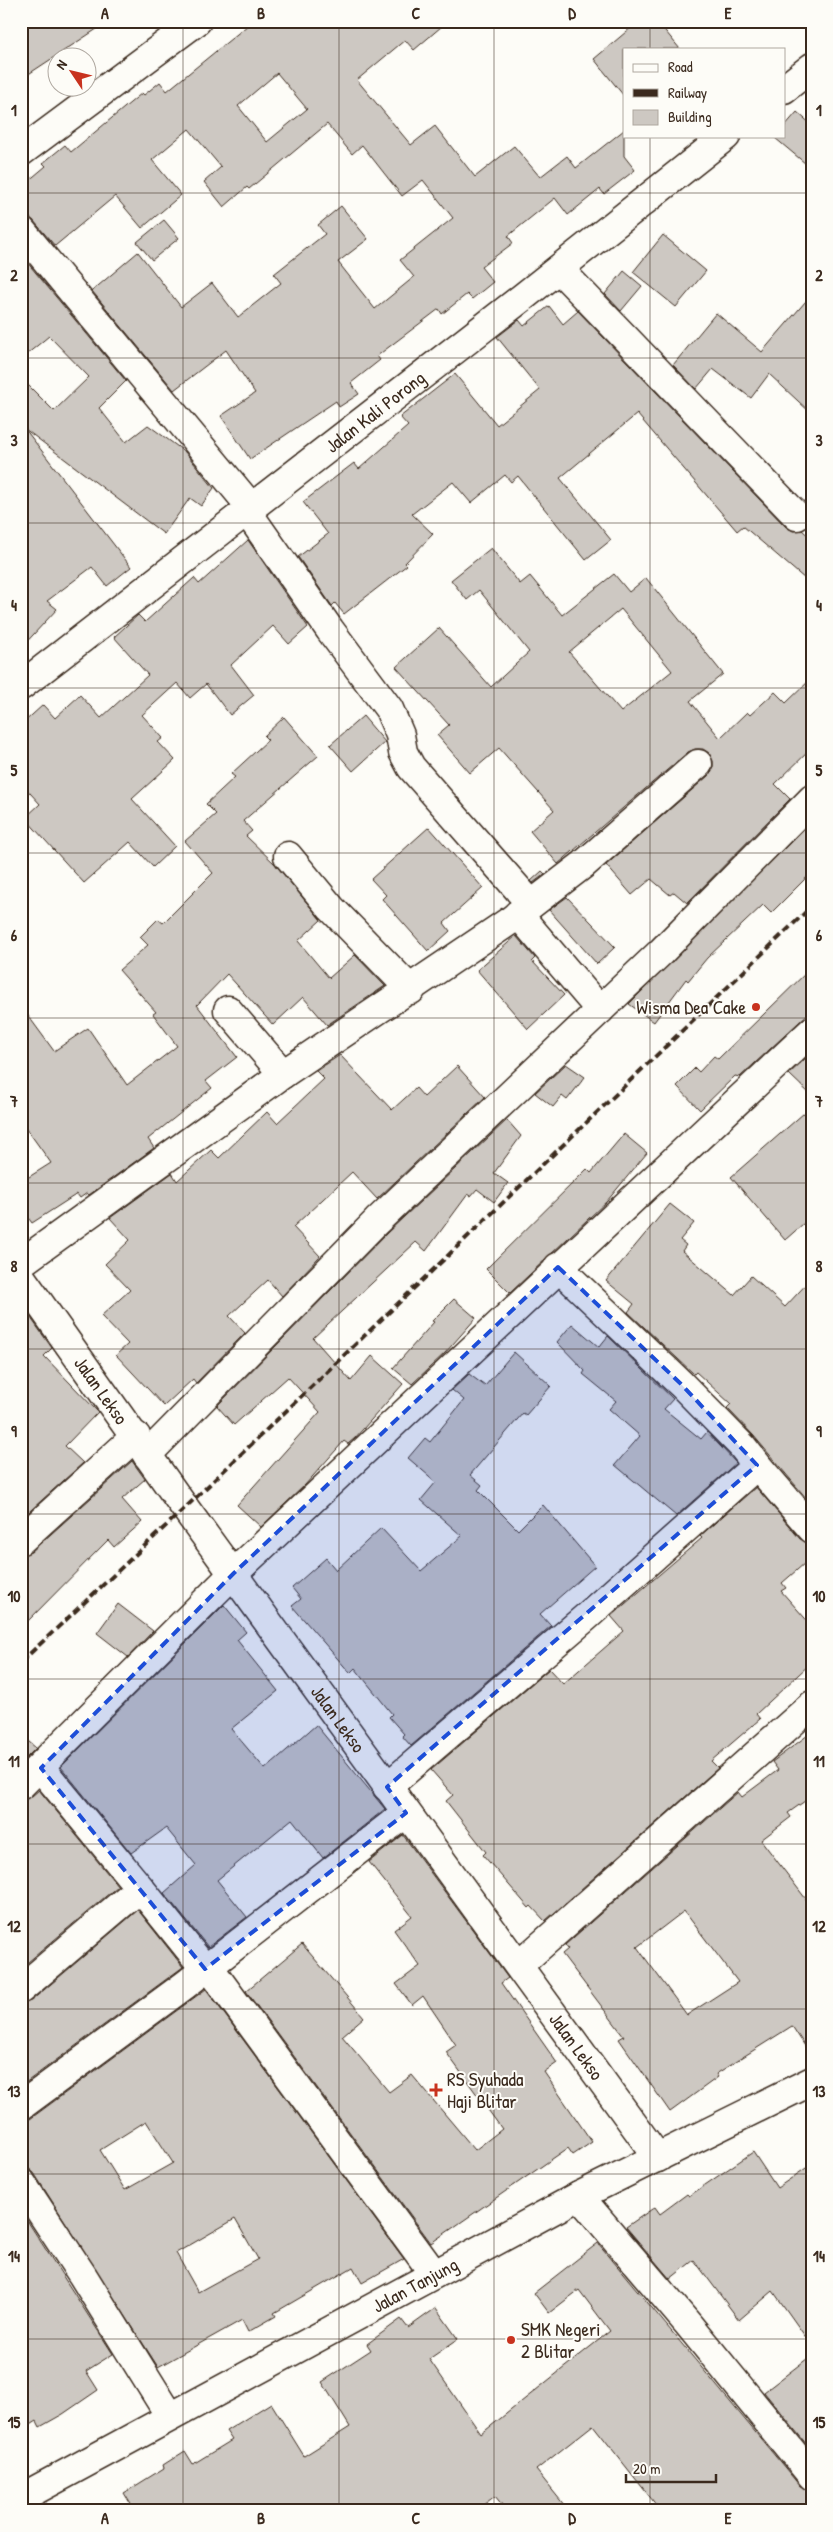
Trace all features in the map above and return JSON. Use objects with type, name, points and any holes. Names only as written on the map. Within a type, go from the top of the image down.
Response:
[{"type":"street","points":[[21,152],[197,21]]},
{"type":"street","points":[[786,88],[812,67]]},
{"type":"street","name":"Jalan Kali Porong","points":[[21,686],[559,269],[723,138]]},
{"type":"street","points":[[21,230],[248,509],[389,709],[400,734],[403,752],[411,767],[524,909],[600,1010]]},
{"type":"street","points":[[559,269],[797,516]]},
{"type":"street","points":[[21,1263],[282,1074],[411,990],[524,909],[584,864],[698,764]]},
{"type":"street","points":[[21,1540],[141,1446],[661,952],[812,799]]},
{"type":"street","points":[[288,856],[331,908],[411,990]]},
{"type":"street","points":[[228,1010],[282,1074]]},
{"type":"street","points":[[434,2274],[207,1968],[140,1888],[31,1777],[234,1573],[558,1267],[812,1031]]},
{"type":"street","points":[[558,1267],[682,1384],[742,1446],[812,1529]]},
{"type":"street","name":"Jalan Lekso","points":[[21,1277],[406,1813],[658,2158]]},
{"type":"street","points":[[388,1787],[585,1618],[758,1465]]},
{"type":"street","points":[[519,1966],[812,1705]]},
{"type":"street","points":[[21,2106],[207,1968],[406,1813]]},
{"type":"street","points":[[21,1989],[140,1888]]},
{"type":"street","name":"Jalan Tanjung","points":[[21,2498],[579,2196],[812,2081]]},
{"type":"street","points":[[21,2182],[84,2276],[170,2416]]},
{"type":"street","points":[[579,2196],[688,2324],[812,2476]]},
{"type":"highlighted area","points":[[558,1267],[681,1384],[757,1465],[387,1787],[406,1813],[205,1969],[41,1768],[234,1573]]},
{"type":"building","points":[[21,21],[109,21],[68,48],[48,48],[48,61],[21,79]]},
{"type":"building","points":[[253,21],[448,21],[414,50],[405,40],[357,80],[411,145],[435,126],[475,177],[514,146],[540,177],[567,156],[576,168],[623,131],[624,156],[635,170],[604,194],[600,189],[568,215],[555,198],[508,236],[513,243],[481,267],[493,282],[472,299],[467,294],[442,314],[439,309],[377,356],[380,360],[351,383],[359,394],[339,407],[336,401],[250,459],[221,416],[255,393],[226,350],[174,390],[92,291],[138,252],[181,307],[212,283],[238,317],[281,283],[274,274],[325,234],[318,225],[341,206],[368,239],[338,262],[375,309],[414,277],[400,260],[453,218],[423,180],[402,196],[362,145],[352,154],[327,124],[249,189],[247,187],[224,207],[204,182],[221,167],[189,129],[152,160],[181,195],[142,228],[115,196],[55,246],[33,220],[21,215],[21,187],[46,166],[43,163],[65,145],[71,152],[142,93],[144,95],[160,82],[167,91]],"holes":[[[277,73],[307,109],[267,142],[238,106]]]},
{"type":"building","points":[[639,21],[657,21],[679,48],[623,48],[623,95],[594,59]]},
{"type":"building","points":[[797,112],[812,125],[812,169],[775,138],[786,138],[786,125]]},
{"type":"building","points":[[164,220],[179,238],[152,260],[137,242]]},
{"type":"building","points":[[663,235],[706,271],[676,307],[633,272]]},
{"type":"building","points":[[21,255],[126,381],[99,408],[126,442],[148,425],[185,452],[214,488],[201,506],[190,498],[164,534],[25,429],[131,567],[107,586],[92,567],[47,601],[57,609],[21,648],[21,378],[54,411],[89,377],[49,336],[21,359]]},
{"type":"building","points":[[624,271],[642,286],[621,311],[605,294]]},
{"type":"building","points":[[812,294],[812,414],[769,374],[751,398],[713,369],[696,389],[673,365],[716,313],[762,352]]},
{"type":"building","points":[[549,306],[563,324],[578,311],[786,527],[793,531],[802,530],[812,539],[812,585],[743,526],[737,531],[637,414],[560,478],[611,540],[586,560],[518,476],[511,482],[505,475],[471,503],[453,482],[412,514],[433,534],[405,563],[407,565],[344,614],[335,603],[332,606],[298,557],[328,534],[303,502],[354,463],[359,469],[408,426],[400,417],[455,374],[497,425],[540,390],[497,337],[519,320],[524,326]]},
{"type":"building","points":[[248,540],[308,627],[289,644],[273,626],[231,665],[254,695],[230,715],[206,684],[190,698],[177,683],[142,715],[163,738],[158,742],[175,760],[132,799],[175,846],[153,867],[130,842],[84,883],[25,818],[40,804],[21,783],[21,725],[43,705],[55,718],[80,695],[101,718],[148,675],[114,637],[138,615],[145,622],[194,578],[199,584]]},
{"type":"building","points":[[491,548],[520,584],[530,576],[562,615],[614,574],[629,592],[646,578],[723,674],[690,701],[720,738],[747,712],[750,715],[775,692],[786,703],[812,678],[812,748],[775,784],[790,799],[687,903],[674,892],[670,895],[651,879],[632,895],[606,865],[708,776],[713,769],[713,761],[709,753],[703,749],[695,749],[688,752],[558,864],[530,831],[554,810],[499,748],[470,773],[437,735],[449,725],[396,667],[439,628],[491,687],[529,652],[479,590],[467,600],[451,580]],"holes":[[[621,609],[672,671],[621,712],[569,652]]]},
{"type":"building","points":[[363,716],[385,742],[353,771],[330,745]]},
{"type":"building","points":[[284,717],[318,756],[243,821],[252,831],[246,836],[275,864],[321,920],[298,941],[329,978],[355,955],[385,986],[327,1025],[303,997],[273,1025],[227,974],[197,1005],[237,1057],[206,1081],[212,1088],[148,1139],[154,1148],[89,1195],[87,1193],[80,1198],[77,1194],[32,1223],[21,1208],[21,1182],[51,1163],[21,1121],[21,1006],[54,1051],[88,1028],[127,1085],[177,1046],[153,1014],[156,1012],[119,970],[148,945],[140,937],[158,919],[163,923],[213,873],[185,841],[216,814],[206,804],[235,777],[231,774],[268,740],[264,736]]},
{"type":"building","points":[[811,822],[812,872],[771,913],[763,905],[707,958],[688,981],[686,979],[654,1022],[629,1004]]},
{"type":"building","points":[[429,827],[483,888],[444,923],[450,931],[428,951],[382,899],[386,895],[371,879]]},
{"type":"building","points":[[542,871],[545,874],[533,883],[531,881]]},
{"type":"building","points":[[567,897],[615,947],[597,964],[549,910]]},
{"type":"building","points":[[516,936],[535,958],[532,961],[564,995],[528,1029],[477,970]]},
{"type":"building","points":[[812,967],[812,1010],[740,1077],[735,1076],[700,1110],[677,1086],[695,1068],[699,1072],[714,1056],[718,1059]]},
{"type":"building","points":[[340,1055],[392,1110],[416,1088],[424,1097],[457,1066],[485,1097],[377,1199],[352,1172],[293,1227],[320,1256],[282,1296],[268,1280],[229,1316],[245,1333],[196,1383],[193,1379],[164,1406],[116,1355],[128,1344],[101,1316],[130,1290],[105,1264],[130,1240],[110,1218],[172,1173],[177,1181],[211,1150],[219,1158],[267,1112],[277,1123],[324,1079],[316,1071]]},
{"type":"building","points":[[806,1058],[812,1065],[812,1096],[789,1074]]},
{"type":"building","points":[[566,1064],[585,1077],[567,1100],[562,1096],[553,1107],[535,1093]]},
{"type":"building","points":[[812,1106],[812,1216],[785,1240],[731,1177]]},
{"type":"building","points":[[507,1120],[521,1136],[494,1173],[508,1183],[494,1202],[477,1189],[471,1196],[468,1194],[426,1251],[416,1242],[313,1338],[351,1381],[372,1356],[403,1384],[355,1438],[348,1444],[344,1441],[305,1485],[261,1527],[237,1505],[320,1412],[288,1377],[234,1425],[217,1406],[388,1232]]},
{"type":"building","points":[[624,1134],[647,1153],[607,1201],[510,1293],[486,1269],[587,1169],[591,1173]]},
{"type":"building","points":[[670,1204],[694,1223],[680,1240],[686,1245],[682,1251],[734,1295],[751,1276],[785,1307],[812,1278],[812,1494],[807,1499],[753,1435],[727,1408],[731,1404],[696,1372],[694,1374],[628,1312],[634,1304],[606,1281]]},
{"type":"building","points":[[454,1299],[476,1318],[445,1353],[412,1384],[393,1368],[434,1322],[432,1321]]},
{"type":"building","points":[[21,1304],[52,1348],[44,1356],[98,1412],[65,1446],[83,1463],[21,1519]]},
{"type":"building","points":[[572,1324],[599,1347],[608,1336],[673,1399],[664,1409],[701,1439],[707,1432],[736,1463],[676,1516],[615,1465],[640,1436],[609,1409],[616,1401],[583,1374],[585,1371],[557,1342]]},
{"type":"building","points":[[514,1352],[551,1386],[526,1415],[523,1413],[470,1475],[482,1485],[478,1490],[518,1530],[543,1505],[595,1566],[540,1614],[551,1626],[411,1746],[402,1736],[404,1734],[389,1717],[392,1714],[355,1668],[350,1673],[292,1606],[301,1599],[292,1588],[326,1558],[336,1570],[381,1528],[421,1571],[462,1536],[421,1500],[436,1482],[408,1458],[425,1438],[430,1442],[464,1400],[452,1390],[469,1374],[485,1386]]},
{"type":"building","points":[[132,1461],[145,1479],[122,1499],[142,1522],[114,1547],[108,1540],[21,1628],[21,1555],[31,1552]]},
{"type":"building","points":[[756,1487],[800,1539],[812,1544],[812,1557],[782,1583],[786,1588],[781,1591],[812,1626],[812,1662],[756,1714],[760,1719],[711,1761],[718,1768],[545,1921],[531,1906],[529,1908],[483,1855],[486,1852],[446,1801],[453,1795],[431,1770],[549,1669],[563,1684],[624,1631],[611,1616],[702,1538],[700,1536]]},
{"type":"building","points":[[118,1604],[153,1631],[128,1657],[97,1633]]},
{"type":"building","points":[[224,1605],[246,1632],[237,1640],[278,1691],[231,1729],[265,1769],[316,1725],[385,1809],[323,1858],[292,1819],[217,1880],[247,1917],[208,1947],[164,1893],[196,1865],[166,1828],[131,1853],[61,1767]]},
{"type":"building","points":[[812,1732],[812,1796],[788,1813],[791,1817],[761,1840],[812,1907],[812,2057],[792,2026],[716,2074],[718,2077],[670,2112],[619,2039],[624,2036],[562,1954],[568,1949],[565,1945],[738,1792],[742,1797],[778,1770],[772,1762]],"holes":[[[684,1911],[738,1982],[687,2015],[637,1947]]]},
{"type":"building","points":[[21,1735],[36,1748],[21,1763]]},
{"type":"building","points":[[39,1790],[118,1886],[21,1968],[21,1800],[32,1796]]},
{"type":"building","points":[[403,1835],[508,1978],[501,1983],[557,2063],[544,2072],[592,2142],[573,2155],[568,2148],[431,2243],[246,1991],[302,1944],[364,2017],[342,2036],[389,2092],[412,2075],[475,2150],[502,2129],[446,2052],[456,2045],[423,1996],[412,2005],[396,1984],[420,1966],[394,1930],[412,1916],[369,1862]]},
{"type":"building","points":[[138,1910],[183,1967],[21,2086],[21,2004],[31,2001]]},
{"type":"building","points":[[206,1989],[404,2259],[362,2283],[353,2267],[274,2313],[276,2316],[248,2332],[242,2320],[158,2367],[34,2173],[28,2168],[21,2167],[21,2121],[30,2119]],"holes":[[[146,2121],[173,2163],[125,2190],[100,2150]],[[235,2219],[258,2259],[198,2292],[176,2253]]]},
{"type":"building","points":[[753,2152],[777,2188],[812,2164],[812,2346],[773,2291],[739,2320],[694,2260],[670,2279],[626,2227],[655,2207],[660,2214],[687,2194],[689,2196]]},
{"type":"building","points":[[21,2211],[113,2354],[86,2371],[98,2390],[40,2427],[37,2421],[21,2431]]},
{"type":"building","points":[[598,2243],[800,2486],[812,2491],[812,2511],[661,2511],[593,2425],[536,2470],[569,2511],[507,2511],[495,2496],[475,2511],[135,2511],[124,2493],[164,2468],[163,2465],[185,2451],[193,2464],[232,2440],[226,2431],[271,2403],[304,2456],[350,2427],[322,2382],[371,2350],[367,2344],[401,2319],[408,2328],[436,2308],[458,2339],[429,2359],[481,2434],[610,2331],[579,2290],[549,2313],[534,2293]]},
{"type":"building","points":[[812,2355],[812,2451],[764,2392]]},
{"type":"railway","points":[[21,1662],[185,1508],[812,906]]},
{"type":"place","name":"Wisma Dea Cake","points":[[756,1007]]},
{"type":"place","name":"RS Syuhada Haji Blitar","points":[[436,2090]]},
{"type":"place","name":"SMK Negeri 2 Blitar","points":[[511,2340]]}]
